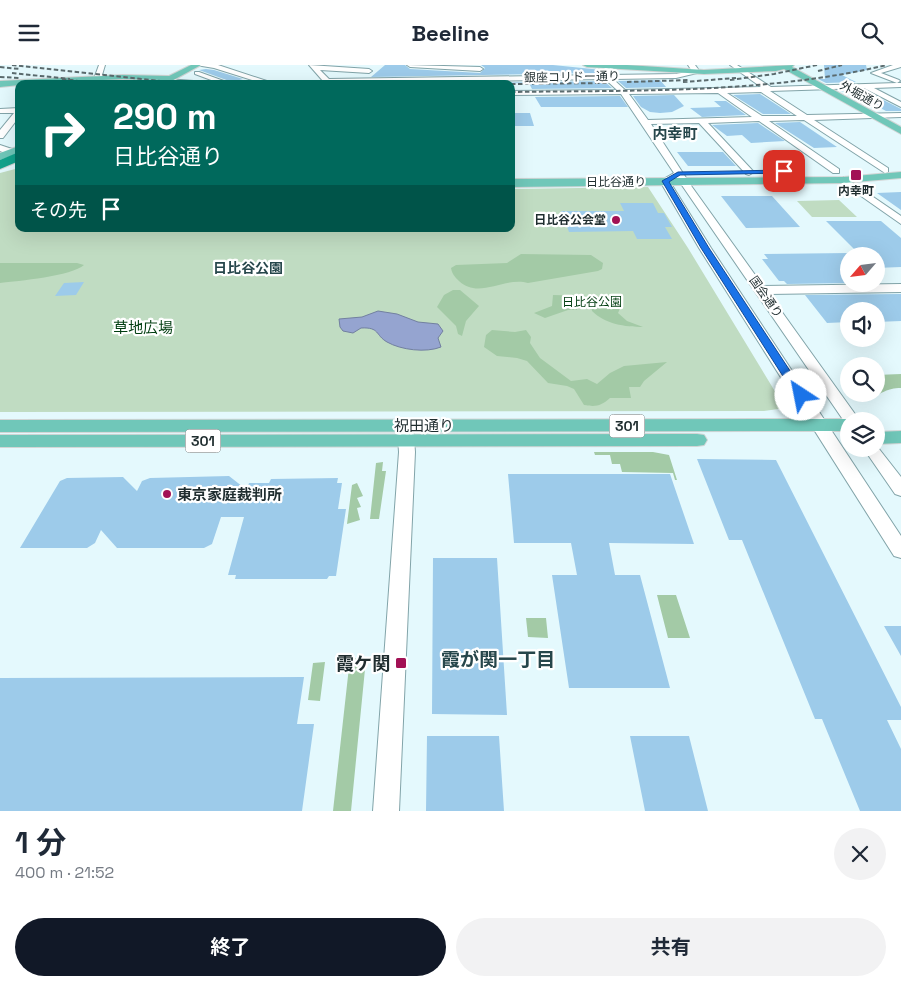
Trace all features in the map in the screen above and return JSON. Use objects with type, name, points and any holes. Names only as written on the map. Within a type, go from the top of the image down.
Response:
[{"type":"main road","points":[[46,80],[62,78],[158,80],[186,67],[198,65]]},
{"type":"main road","points":[[588,65],[694,69],[776,69],[788,65]]},
{"type":"main road","points":[[621,65],[694,69]]},
{"type":"main road","name":"外堀通り","points":[[788,65],[901,124]]},
{"type":"main road","name":"外堀通り","points":[[788,65],[820,87],[901,131]]},
{"type":"main road","points":[[78,80],[103,78]]},
{"type":"main road","points":[[0,84],[15,83]]},
{"type":"main road","name":"日比谷通り","points":[[515,183],[665,181],[681,177],[750,172],[840,175]]},
{"type":"main road","name":"日比谷通り","points":[[515,175],[681,177],[897,174]]},
{"type":"main road","points":[[885,425],[901,424]]},
{"type":"main road","name":"祝田通り","points":[[0,426],[406,433],[825,433],[840,437]]},
{"type":"main road","name":"祝田通り","points":[[825,433],[840,428]]},
{"type":"main road","name":"祝田通り","points":[[0,441],[406,433]]},
{"type":"main road","points":[[885,438],[901,437]]},
{"type":"street","points":[[102,65],[98,75],[103,78]]},
{"type":"street","points":[[198,65],[215,66],[260,80]]},
{"type":"street","points":[[608,77],[605,76],[609,65]]},
{"type":"street","points":[[900,65],[874,73],[901,84]]},
{"type":"street","points":[[313,66],[378,71]]},
{"type":"street","points":[[313,66],[328,80]]},
{"type":"street","points":[[186,67],[219,80]]},
{"type":"street","points":[[395,80],[407,68]]},
{"type":"street","points":[[387,72],[407,68],[484,69],[477,79]]},
{"type":"street","points":[[737,68],[806,118],[897,174]]},
{"type":"street","name":"銀座コリドー通り","points":[[395,80],[477,79],[514,75],[608,77],[676,75],[694,69]]},
{"type":"street","points":[[502,70],[514,75]]},
{"type":"street","name":"国会通り","points":[[608,77],[624,93],[846,412]]},
{"type":"street","points":[[515,93],[720,91],[901,84]]},
{"type":"street","points":[[865,86],[901,105]]},
{"type":"street","points":[[720,91],[840,175],[901,221]]},
{"type":"street","points":[[0,111],[15,111]]},
{"type":"street","points":[[645,123],[901,115]]},
{"type":"street","points":[[0,136],[15,116]]},
{"type":"street","points":[[702,121],[750,172]]},
{"type":"street","name":"国会通り","points":[[665,181],[705,248],[901,551]]},
{"type":"street","points":[[761,290],[901,288]]},
{"type":"street","points":[[386,811],[406,433]]},
{"type":"street","points":[[878,457],[901,490]]},
{"type":"green space","name":"日比谷公園","points":[[15,169],[15,232],[515,232],[515,189],[648,187],[688,248],[785,408],[764,411],[0,412],[0,173]]},
{"type":"green space","points":[[839,200],[857,217],[812,217],[797,201]]},
{"type":"green space","points":[[521,254],[591,255],[603,263],[602,269],[598,271],[528,283],[510,282],[484,288],[467,286],[455,277],[451,268],[456,265],[507,263]]},
{"type":"green space","points":[[0,263],[77,263],[84,265],[78,269],[57,275],[0,283]]},
{"type":"green space","points":[[453,290],[460,290],[479,306],[466,321],[462,336],[458,334],[456,326],[437,307],[444,295]]},
{"type":"green space","points":[[553,295],[591,296],[622,304],[618,313],[627,321],[643,327],[622,325],[603,319],[592,311],[591,300],[576,299],[577,310],[568,310],[545,318],[534,313],[552,306]]},
{"type":"green space","points":[[492,330],[515,332],[526,330],[531,337],[530,343],[540,358],[571,381],[587,379],[597,384],[610,373],[624,366],[667,362],[644,381],[640,387],[629,387],[631,398],[610,398],[598,405],[584,405],[574,389],[548,383],[527,361],[497,356],[484,347],[486,335]]},
{"type":"green space","points":[[901,374],[901,388],[885,392],[885,375]]},
{"type":"green space","points":[[594,452],[653,452],[669,455],[677,480],[675,480],[673,473],[622,472],[620,464],[612,464],[610,455],[595,455]]},
{"type":"green space","points":[[383,462],[382,471],[386,471],[379,519],[370,519],[376,463]]},
{"type":"green space","points":[[357,483],[363,496],[357,498],[361,507],[357,508],[360,520],[347,524],[352,485]]},
{"type":"green space","points":[[657,595],[676,595],[690,638],[668,638]]},
{"type":"green space","points":[[526,618],[546,618],[548,638],[528,637]]},
{"type":"green space","points":[[350,658],[366,659],[351,811],[333,811]]},
{"type":"green space","points":[[325,662],[320,701],[308,700],[313,663]]},
{"type":"water","points":[[378,311],[397,314],[418,322],[438,324],[443,331],[438,338],[441,347],[428,350],[406,349],[387,342],[371,329],[361,328],[353,333],[343,331],[340,327],[339,319],[362,317]]},
{"type":"building","points":[[385,65],[405,65],[410,69],[480,73],[485,68],[481,65],[553,65],[602,70],[601,73],[371,77]]},
{"type":"building","points":[[824,65],[866,65],[867,70],[842,75],[856,82],[826,83],[818,79],[825,79]]},
{"type":"building","points":[[199,70],[214,70],[243,79],[226,80]]},
{"type":"building","points":[[660,80],[666,87],[626,88],[618,81]]},
{"type":"building","points":[[604,81],[612,88],[532,89],[529,83],[515,82]]},
{"type":"building","points":[[864,90],[901,109],[901,111],[886,111],[850,92],[839,91]]},
{"type":"building","points":[[760,94],[791,114],[763,114],[733,95]]},
{"type":"building","points":[[674,95],[684,106],[672,112],[660,113],[650,112],[641,107],[633,96]]},
{"type":"building","points":[[620,96],[628,107],[541,107],[535,97]]},
{"type":"building","points":[[714,101],[726,101],[746,115],[702,117],[690,108],[721,107]]},
{"type":"building","points":[[515,113],[530,113],[534,126],[515,126]]},
{"type":"building","points":[[800,122],[837,147],[814,148],[775,123]]},
{"type":"building","points":[[758,123],[785,141],[751,143],[742,135],[727,136],[712,125]]},
{"type":"building","points":[[677,152],[723,152],[736,166],[688,166]]},
{"type":"building","points":[[901,192],[901,210],[877,193]]},
{"type":"building","points":[[721,196],[772,196],[800,227],[746,228]]},
{"type":"building","name":"日比谷公会堂","points":[[620,203],[653,203],[658,213],[664,213],[672,227],[665,227],[672,239],[637,239],[633,231],[569,232],[561,211],[624,211]]},
{"type":"building","points":[[826,221],[881,221],[901,238],[901,267],[885,268],[885,247],[852,247]]},
{"type":"building","points":[[840,253],[840,283],[787,284],[784,281],[779,281],[762,259],[768,259],[764,254]]},
{"type":"building","points":[[84,282],[76,295],[55,296],[64,283]]},
{"type":"building","points":[[901,294],[901,321],[885,322],[885,302],[840,302],[840,322],[827,323],[805,295]]},
{"type":"building","points":[[697,459],[776,460],[901,707],[901,720],[887,720],[901,749],[901,811],[860,811],[822,719],[815,719],[742,540],[729,540]]},
{"type":"building","points":[[508,474],[670,474],[694,544],[609,543],[615,575],[640,575],[670,688],[569,688],[552,575],[577,575],[571,543],[514,543]]},
{"type":"building","points":[[229,476],[247,490],[249,483],[269,483],[271,479],[338,478],[337,483],[342,483],[338,509],[346,509],[336,576],[329,576],[327,579],[235,579],[236,575],[228,575],[244,517],[221,517],[212,544],[204,548],[117,548],[101,530],[95,543],[87,548],[20,548],[60,481],[67,478],[123,477],[137,491],[142,481],[150,478]]},
{"type":"building","points":[[433,558],[497,558],[507,715],[432,714]]},
{"type":"building","points":[[884,626],[901,626],[901,656]]},
{"type":"building","points":[[304,677],[297,724],[314,724],[302,811],[0,811],[0,678]]},
{"type":"building","points":[[427,736],[499,736],[504,811],[426,811]]},
{"type":"building","points":[[630,736],[689,736],[708,811],[645,811]]},
{"type":"railway","points":[[12,65],[150,80]]},
{"type":"railway","points":[[730,80],[774,74],[817,65]]},
{"type":"railway","points":[[818,71],[842,65]]},
{"type":"railway","points":[[515,92],[700,89],[747,86],[841,74],[887,65]]},
{"type":"railway","points":[[0,67],[20,69]]},
{"type":"railway","points":[[12,73],[70,79]]},
{"type":"railway","points":[[0,77],[20,78]]},
{"type":"railway","points":[[683,82],[736,78]]},
{"type":"railway","points":[[62,79],[70,80]]},
{"type":"railway","points":[[627,82],[689,80]]},
{"type":"railway","points":[[515,84],[607,83]]},
{"type":"place","name":"内幸町","points":[[856,175]]},
{"type":"place","name":"日比谷公会堂","points":[[616,220]]},
{"type":"place","name":"東京家庭裁判所","points":[[167,494]]},
{"type":"place","name":"霞ケ関","points":[[401,663]]},
{"type":"district","name":"内幸町","points":[[675,133]]},
{"type":"district","name":"日比谷公園","points":[[248,268]]},
{"type":"district","name":"霞が関一丁目","points":[[498,659]]},
{"type":"route","points":[[784,171],[678,173],[665,181],[705,248],[801,395]]},
{"type":"park label","name":"草地広場","points":[[143,327]]}]
